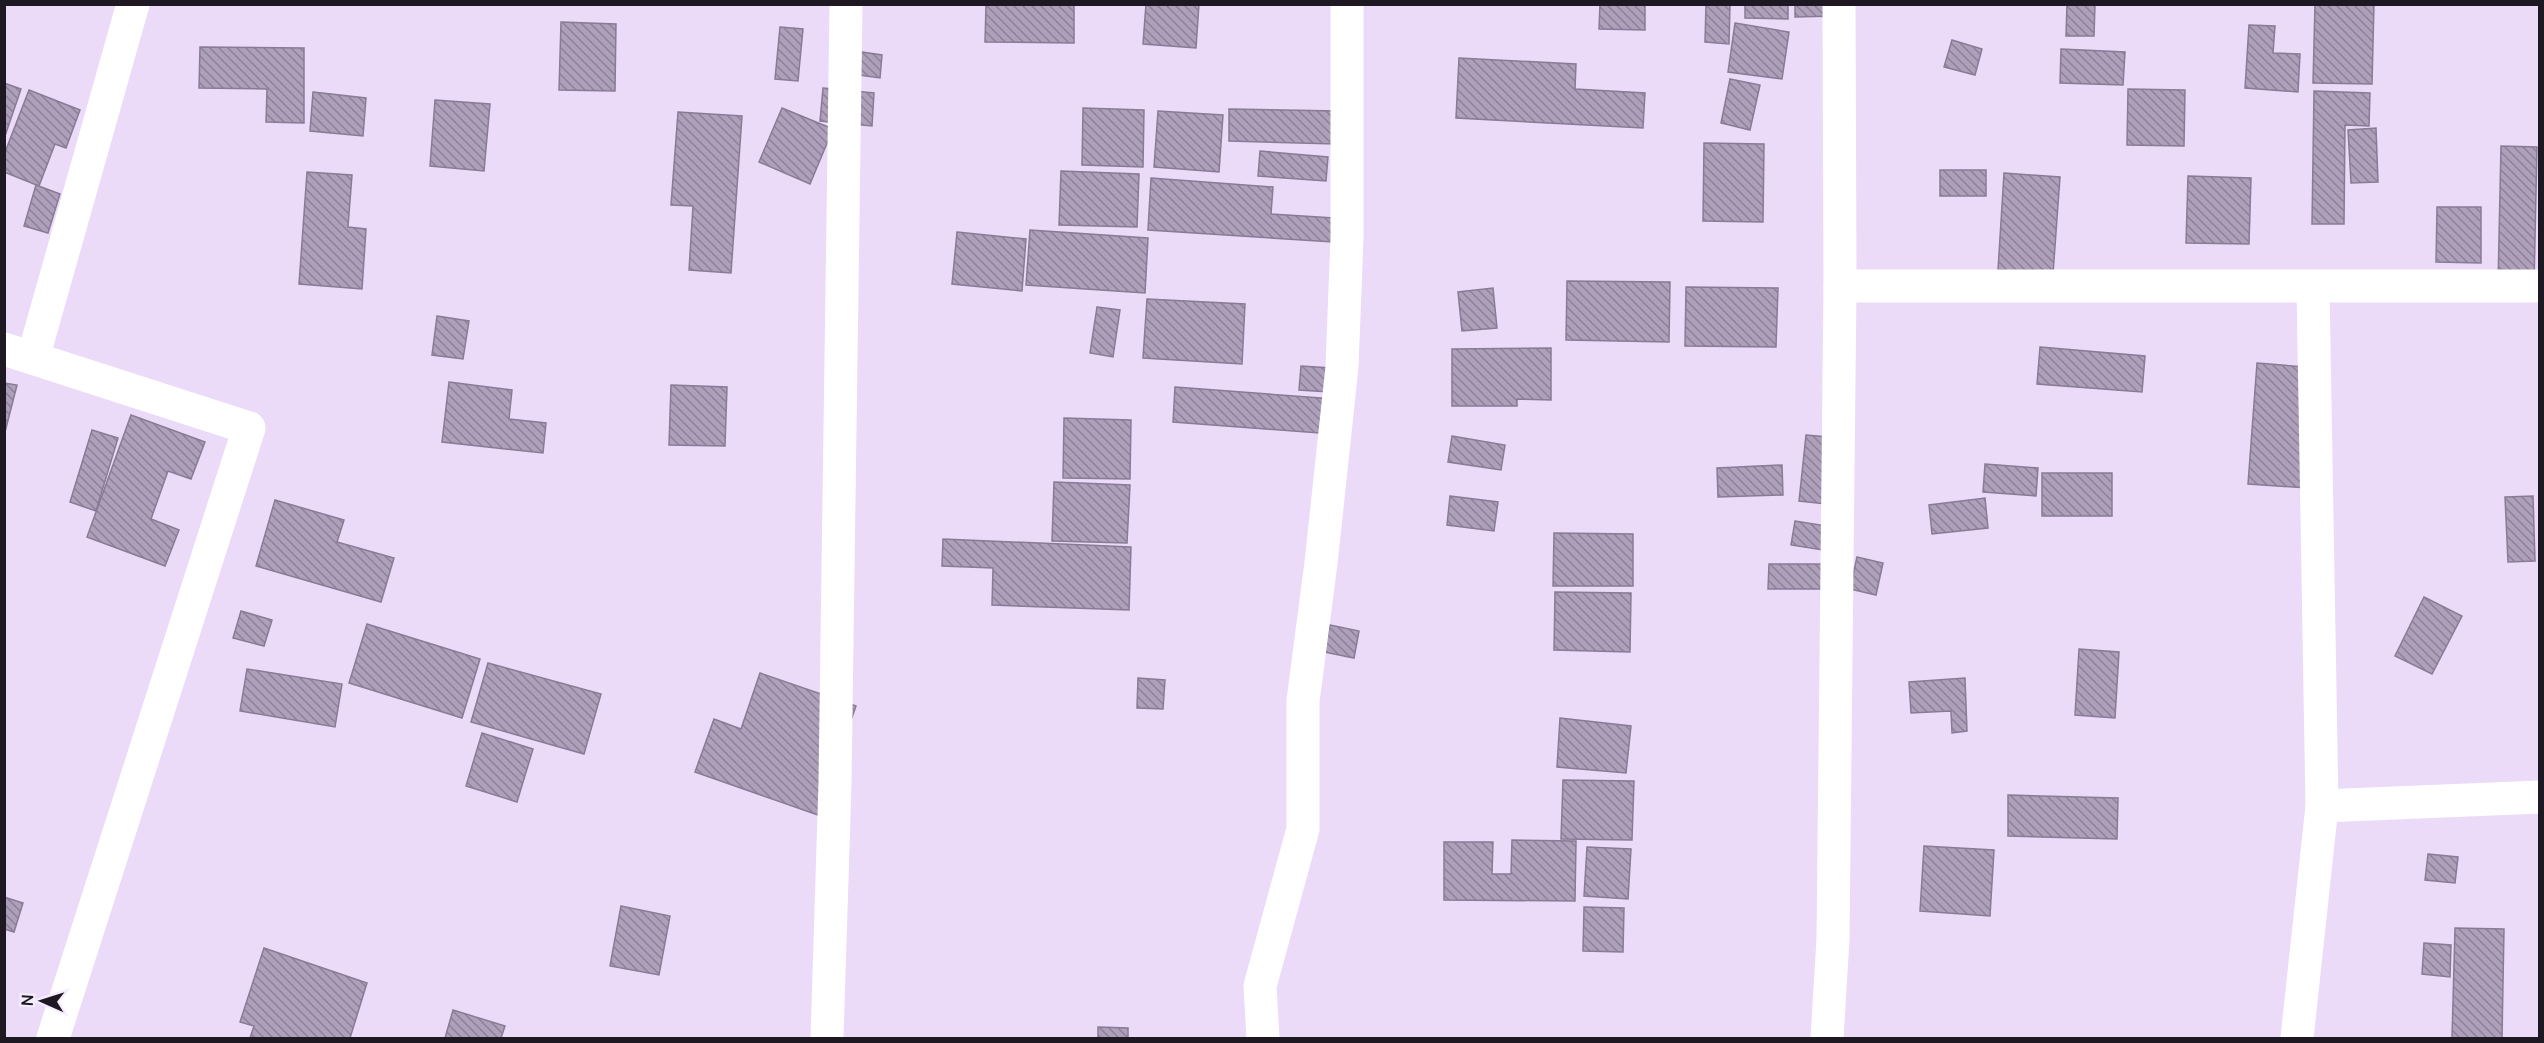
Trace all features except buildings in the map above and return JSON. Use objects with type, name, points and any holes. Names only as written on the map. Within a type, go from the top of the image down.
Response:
[{"type":"street","points":[[53,1038],[249,428],[19,353],[133,4]]},
{"type":"street","points":[[827,1038],[835,783],[846,4]]},
{"type":"street","points":[[1263,1038],[1260,986],[1303,830],[1303,701],[1321,563],[1342,367],[1347,238],[1347,4]]},
{"type":"street","points":[[1827,1038],[1833,939],[1840,285],[1839,4]]},
{"type":"street","points":[[1840,285],[2540,286]]},
{"type":"street","points":[[2297,1038],[2322,806],[2313,287]]},
{"type":"street","points":[[2322,806],[2540,797]]}]
